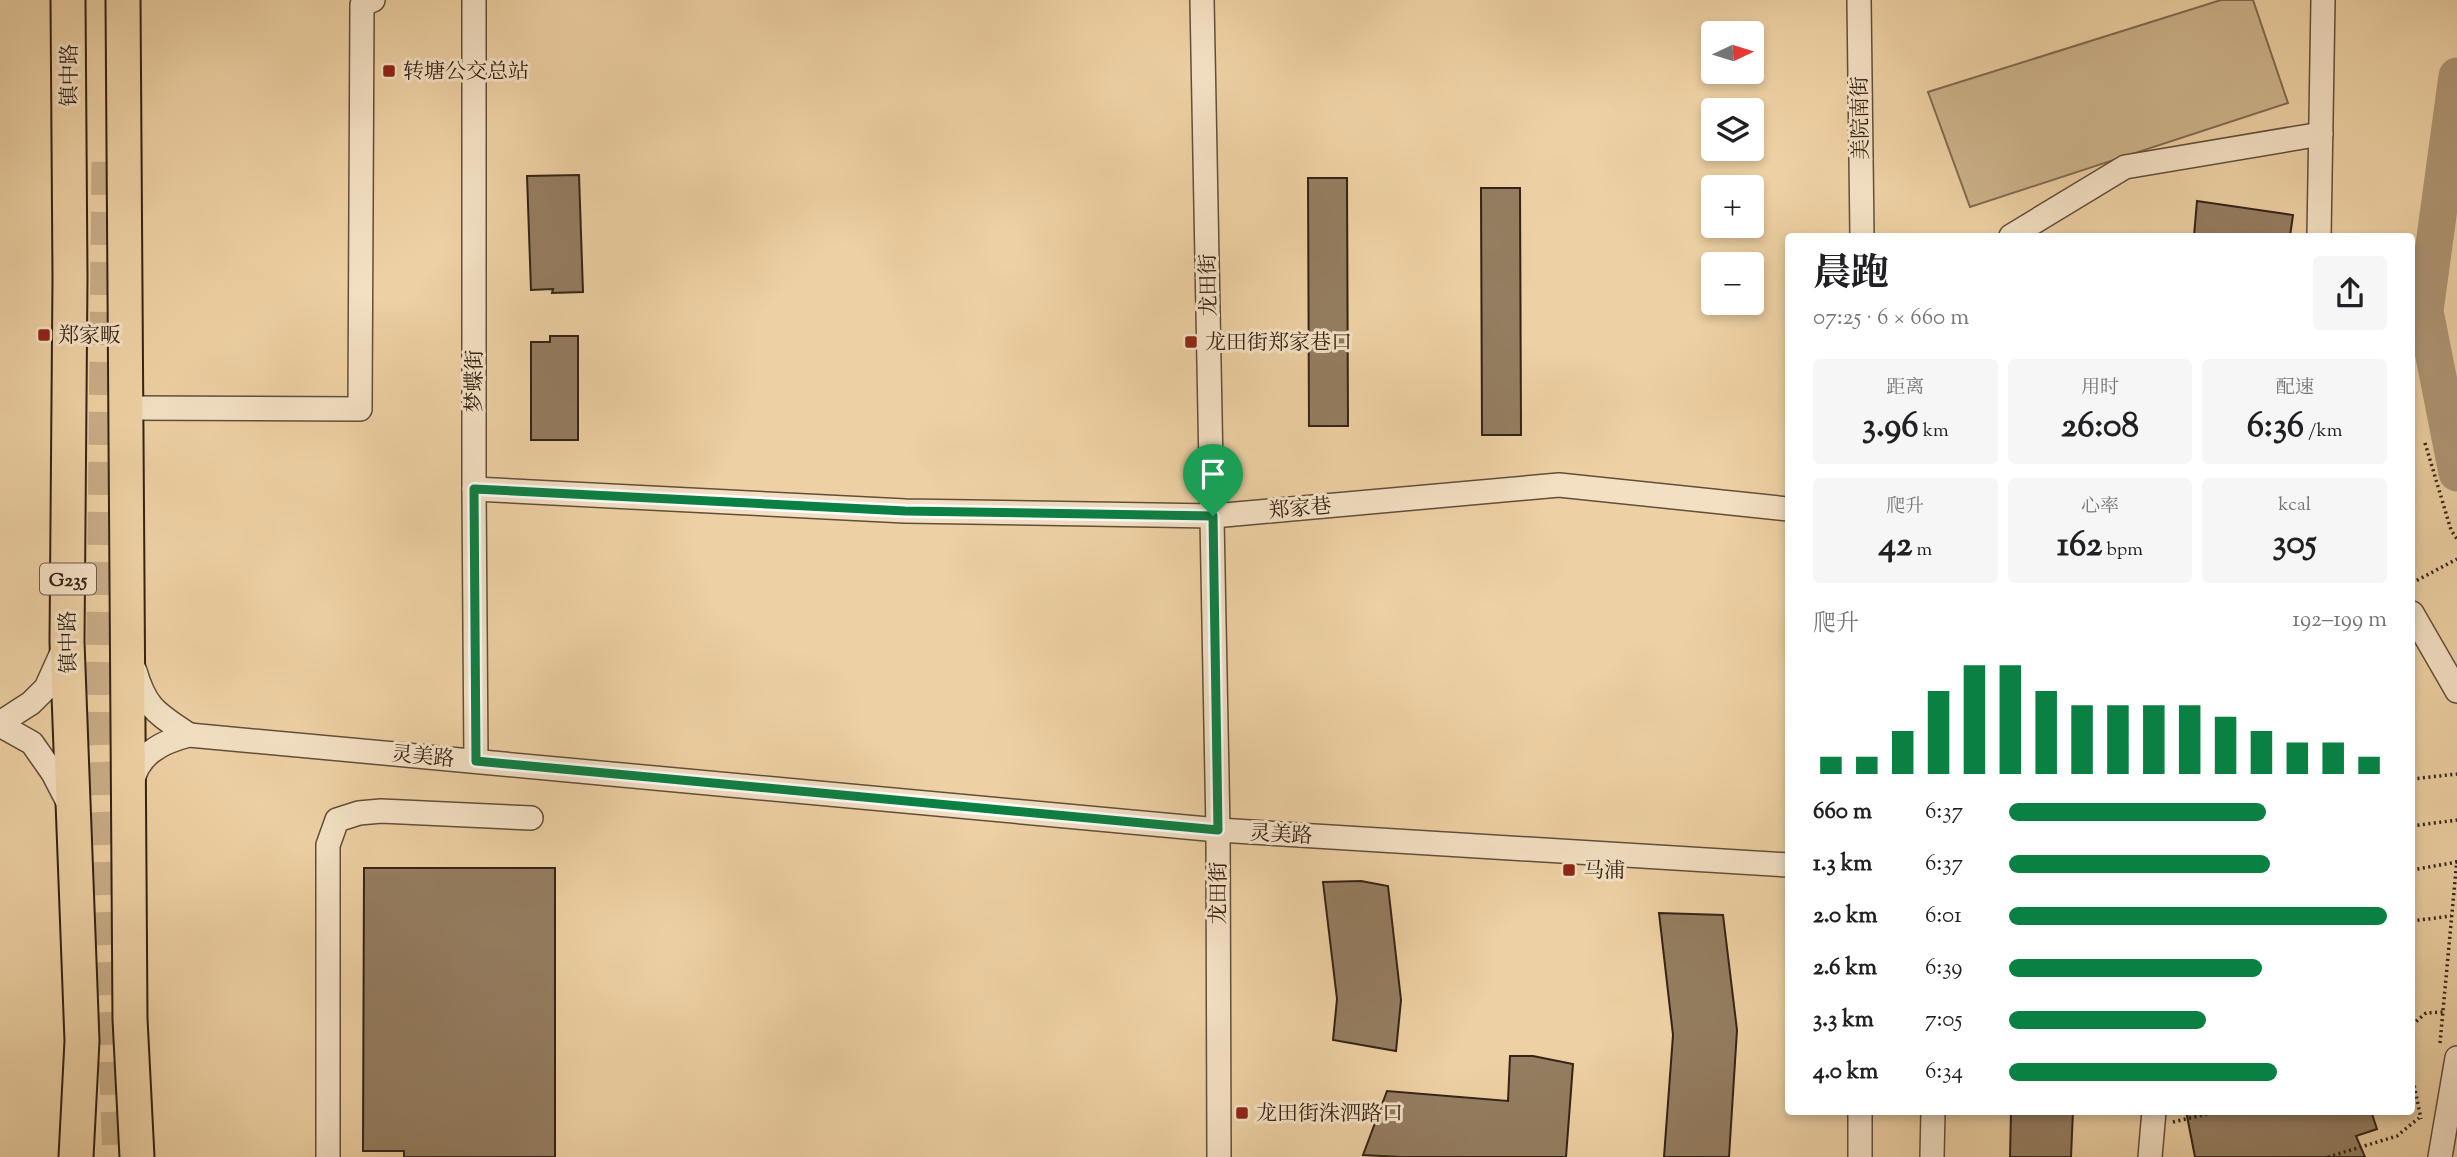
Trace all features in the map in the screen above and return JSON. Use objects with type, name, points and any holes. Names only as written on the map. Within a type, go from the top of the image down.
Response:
[{"type":"highway","name":"镇中路","points":[[68,0],[70,278],[67,642],[82,1041],[76,1157]]},
{"type":"highway","points":[[123,0],[130,653],[130,1020],[137,1157]]},
{"type":"street","points":[[126,408],[360,409],[362,5],[373,0]]},
{"type":"street","name":"梦蝶街","points":[[474,0],[476,761]]},
{"type":"street","name":"龙田街","points":[[1202,0],[1218,830],[1219,1157]]},
{"type":"street","name":"美院南街","points":[[1858,0],[1862,233]]},
{"type":"street","points":[[2319,233],[2323,0]]},
{"type":"street","points":[[2016,233],[2124,167],[2321,134]]},
{"type":"street","name":"郑家巷","points":[[474,489],[905,511],[1213,516],[1559,485],[1785,509]]},
{"type":"street","points":[[2415,618],[2457,691]]},
{"type":"street","points":[[67,642],[46,688],[31,703],[0,724],[32,743],[53,773],[73,812]]},
{"type":"street","name":"灵美路","points":[[130,653],[142,695],[158,714],[189,735]]},
{"type":"street","name":"灵美路","points":[[128,809],[134,770],[152,749],[189,735],[1218,830],[1785,865]]},
{"type":"street","points":[[328,1157],[328,845],[337,820],[359,813],[381,811],[531,818]]},
{"type":"street","points":[[2440,1157],[2448,1054]]},
{"type":"street","points":[[1860,1115],[1860,1157]]},
{"type":"street","points":[[1932,1157],[1933,1115]]},
{"type":"street","points":[[2150,1157],[2154,1119]]},
{"type":"path","points":[[2425,443],[2451,530],[2457,539]]},
{"type":"path","points":[[2415,581],[2457,559]]},
{"type":"path","points":[[2415,779],[2457,774]]},
{"type":"path","points":[[2415,827],[2457,820]]},
{"type":"path","points":[[2415,869],[2457,861],[2443,1012],[2448,1054]]},
{"type":"path","points":[[2415,921],[2452,916]]},
{"type":"path","points":[[2415,1022],[2426,1013],[2443,1012]]},
{"type":"path","points":[[2415,1093],[2419,1118],[2443,1133]]},
{"type":"path","points":[[2154,1119],[2187,1115]]},
{"type":"path","points":[[2328,1157],[2397,1136],[2419,1118]]},
{"type":"shaded area","points":[[2221,0],[2253,0],[2288,103],[1970,207],[1928,92]]},
{"type":"building","points":[[579,175],[583,292],[552,293],[553,289],[531,290],[527,176]]},
{"type":"building","points":[[1308,178],[1347,178],[1348,426],[1309,426]]},
{"type":"building","points":[[1481,188],[1520,188],[1521,435],[1482,435]]},
{"type":"building","points":[[2197,201],[2293,215],[2290,233],[2194,233]]},
{"type":"building","points":[[550,336],[578,336],[578,440],[531,440],[531,342],[550,342]]},
{"type":"building","points":[[364,868],[555,868],[555,1157],[404,1157],[404,1151],[363,1151]]},
{"type":"building","points":[[1361,881],[1388,886],[1401,1000],[1396,1051],[1333,1040],[1337,999],[1323,882]]},
{"type":"building","points":[[1659,913],[1723,915],[1737,1030],[1729,1157],[1664,1157],[1673,1035]]},
{"type":"building","points":[[1510,1056],[1533,1056],[1573,1064],[1566,1157],[1363,1155],[1387,1091],[1508,1101]]},
{"type":"building","points":[[2011,1115],[2073,1115],[2071,1157],[2010,1157]]},
{"type":"building","points":[[2187,1115],[2372,1115],[2377,1129],[2356,1136],[2365,1157],[2195,1157]]},
{"type":"waterway","points":[[2457,76],[2425,311],[2457,473]]},
{"type":"tunnel","points":[[108,162],[102,727],[119,1157]]},
{"type":"place","name":"转塘公交总站","points":[[389,71]]},
{"type":"place","name":"郑家畈","points":[[44,335]]},
{"type":"place","name":"龙田街郑家巷口","points":[[1191,342]]},
{"type":"place","name":"马浦","points":[[1569,870]]},
{"type":"place","name":"龙田街洙泗路口","points":[[1242,1113]]},
{"type":"route","points":[[474,489],[905,511],[1213,516],[1218,830],[476,761],[474,489]]}]
